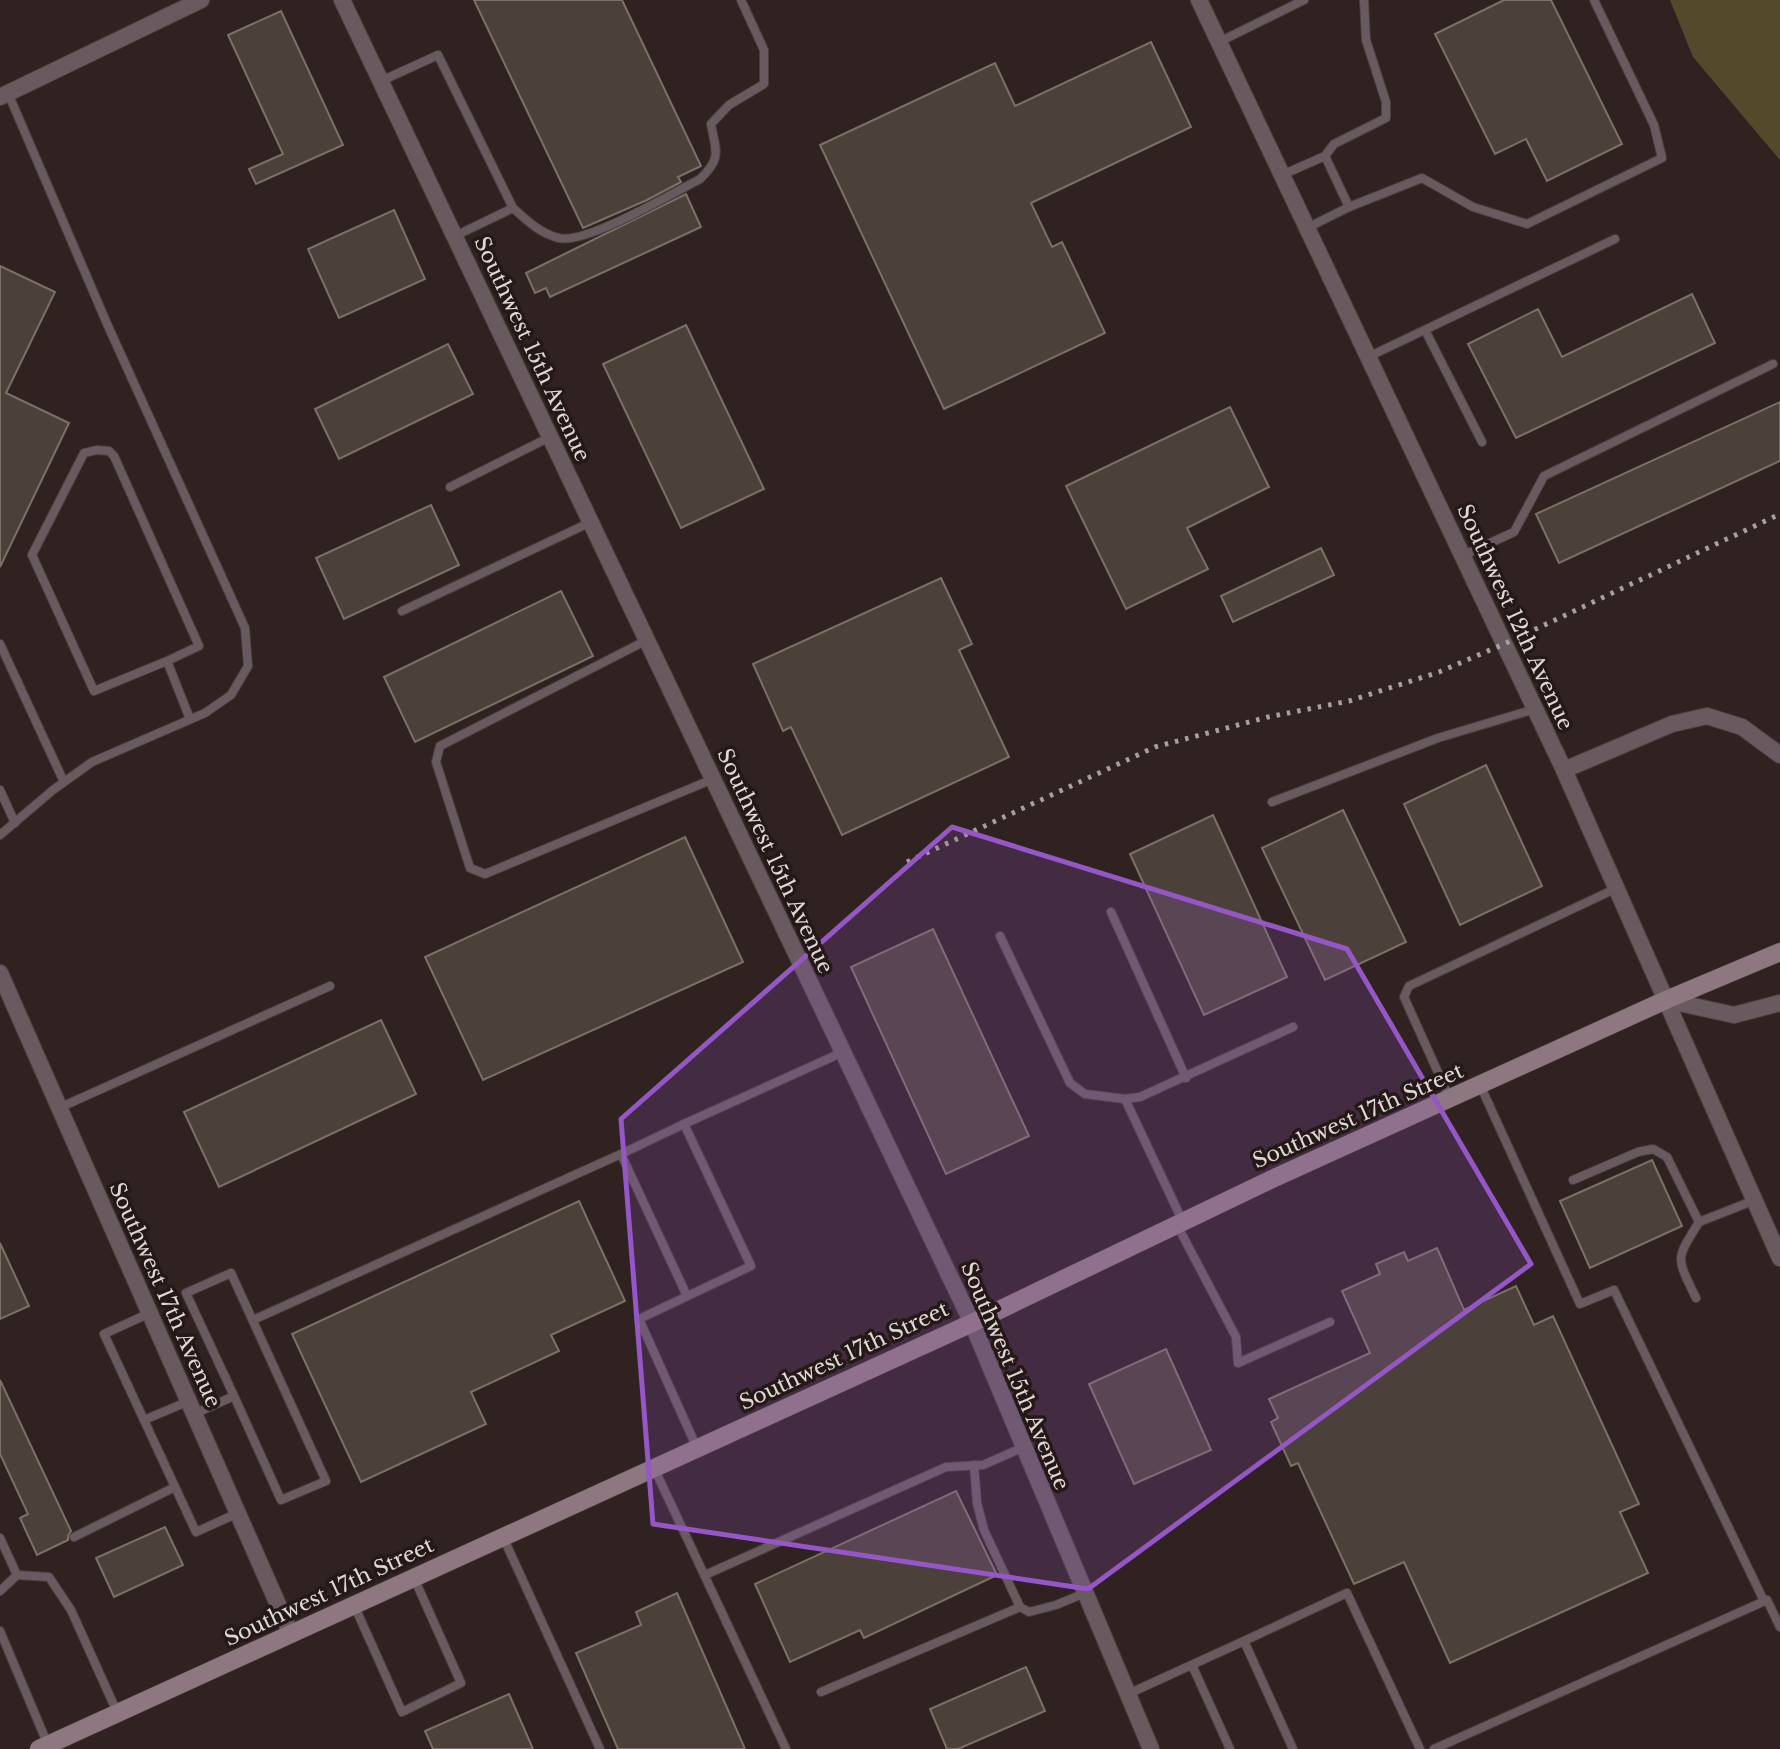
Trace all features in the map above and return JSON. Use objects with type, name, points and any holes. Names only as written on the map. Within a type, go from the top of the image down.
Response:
[{"type":"main road","name":"Southwest 17th Street","points":[[1667,1000],[1780,940]]},
{"type":"main road","name":"Southwest 17th Street","points":[[44,1747],[972,1323],[1180,1223],[1480,1085],[1780,952]]},
{"type":"street","points":[[4,95],[201,0]]},
{"type":"street","name":"Southwest 15th Avenue","points":[[342,0],[972,1323],[1151,1749]]},
{"type":"street","name":"Southwest 12th Avenue","points":[[1199,0],[1564,770],[1780,1258]]},
{"type":"street","points":[[1564,770],[1672,724],[1707,716],[1742,727],[1780,755]]},
{"type":"street","name":"Southwest 17th Avenue","points":[[0,973],[291,1634]]},
{"type":"street","points":[[1667,1000],[1734,1015],[1780,1003]]},
{"type":"lane","points":[[381,81],[439,55],[513,208],[533,226],[560,239],[589,234],[700,179],[714,166],[717,153],[711,124],[729,105],[764,84],[764,50],[741,0]]},
{"type":"lane","points":[[1219,42],[1304,0]]},
{"type":"lane","points":[[1282,176],[1325,156],[1334,144],[1386,118],[1386,102],[1366,40],[1364,0]]},
{"type":"lane","points":[[1307,228],[1349,207],[1422,178],[1473,207],[1527,224],[1662,158],[1654,125],[1594,0]]},
{"type":"lane","points":[[0,835],[92,762],[205,713],[231,695],[248,666],[245,628],[4,95]]},
{"type":"lane","points":[[1325,156],[1349,207]]},
{"type":"lane","points":[[454,236],[513,208]]},
{"type":"lane","points":[[1368,357],[1615,239]]},
{"type":"lane","points":[[1425,330],[1482,442]]},
{"type":"lane","points":[[1462,556],[1514,532],[1544,476],[1773,364]]},
{"type":"lane","points":[[450,487],[550,437]]},
{"type":"lane","points":[[108,451],[114,456],[199,646],[167,661],[94,691],[32,555],[84,453],[108,451]]},
{"type":"lane","points":[[402,611],[591,522]]},
{"type":"lane","points":[[647,640],[440,746],[436,762],[470,868],[485,874],[713,779]]},
{"type":"lane","points":[[0,644],[64,782]]},
{"type":"lane","points":[[167,661],[190,719]]},
{"type":"lane","points":[[1272,802],[1438,738],[1535,709]]},
{"type":"lane","points":[[0,790],[15,823]]},
{"type":"lane","points":[[1450,1099],[1404,997],[1409,986],[1617,888]]},
{"type":"lane","points":[[1111,912],[1186,1078]]},
{"type":"lane","points":[[1000,936],[1070,1083],[1085,1094],[1125,1099],[1140,1097],[1293,1027]]},
{"type":"lane","points":[[60,1108],[330,986]]},
{"type":"lane","points":[[253,1320],[843,1052]]},
{"type":"lane","points":[[1480,1085],[1580,1304],[1614,1290],[1764,1601],[1767,1600],[1780,1627]]},
{"type":"lane","points":[[1125,1099],[1180,1223],[1236,1337],[1238,1363],[1330,1322]]},
{"type":"lane","points":[[684,1124],[751,1266],[639,1319],[697,1448]]},
{"type":"lane","points":[[1573,1180],[1638,1152],[1653,1149],[1667,1157],[1699,1222]]},
{"type":"lane","points":[[621,1154],[687,1296]]},
{"type":"lane","points":[[1696,1298],[1680,1265],[1680,1253],[1699,1222],[1755,1200]]},
{"type":"lane","points":[[231,1273],[326,1481],[281,1500],[234,1396],[186,1293],[231,1273]]},
{"type":"lane","points":[[150,1313],[104,1334],[196,1532],[238,1513]]},
{"type":"lane","points":[[144,1420],[234,1396]]},
{"type":"lane","points":[[705,1575],[946,1467],[983,1465],[1024,1447]]},
{"type":"lane","points":[[974,1465],[977,1503],[984,1530],[1020,1607],[1029,1612],[1085,1593]]},
{"type":"lane","points":[[654,1468],[786,1749]]},
{"type":"lane","points":[[74,1537],[175,1487]]},
{"type":"lane","points":[[503,1537],[600,1749]]},
{"type":"lane","points":[[0,1538],[17,1575]]},
{"type":"lane","points":[[0,1591],[17,1575],[49,1577],[71,1610],[118,1713]]},
{"type":"lane","points":[[354,1605],[402,1712],[461,1683],[414,1578]]},
{"type":"lane","points":[[1128,1694],[1347,1593],[1420,1749]]},
{"type":"lane","points":[[1434,1749],[1764,1601]]},
{"type":"lane","points":[[821,1692],[1020,1607]]},
{"type":"lane","points":[[0,1632],[44,1747]]},
{"type":"lane","points":[[1244,1641],[1293,1749]]},
{"type":"lane","points":[[1192,1665],[1230,1749]]},
{"type":"highlighted area","points":[[952,827],[1347,949],[1531,1264],[1088,1589],[653,1524],[621,1119]]},
{"type":"shaded area","points":[[1670,0],[1780,0],[1780,160],[1693,57]]},
{"type":"building","points":[[474,0],[622,0],[701,166],[678,177],[681,182],[647,200],[583,228]]},
{"type":"building","points":[[1504,0],[1551,0],[1622,144],[1547,181],[1526,139],[1495,154],[1435,34]]},
{"type":"building","points":[[281,11],[343,145],[256,184],[249,169],[283,154],[228,35]]},
{"type":"building","points":[[1151,42],[1191,127],[1031,203],[1052,247],[1062,242],[1105,333],[944,409],[820,145],[995,63],[1015,106]]},
{"type":"building","points":[[686,194],[701,227],[550,297],[546,288],[535,293],[526,273]]},
{"type":"building","points":[[394,210],[425,279],[339,318],[308,249]]},
{"type":"building","points":[[0,266],[55,292],[6,393],[69,423],[0,567]]},
{"type":"building","points":[[1692,294],[1715,343],[1516,438],[1468,344],[1538,309],[1562,357]]},
{"type":"building","points":[[686,325],[764,489],[681,528],[603,364]]},
{"type":"building","points":[[448,344],[473,394],[339,459],[315,409]]},
{"type":"building","points":[[1780,402],[1780,461],[1559,563],[1536,514]]},
{"type":"building","points":[[1230,407],[1269,487],[1187,528],[1208,569],[1126,609],[1066,486]]},
{"type":"building","points":[[431,505],[459,565],[344,619],[316,558]]},
{"type":"building","points":[[1321,548],[1334,575],[1233,622],[1221,596]]},
{"type":"building","points":[[941,578],[972,644],[959,650],[1009,757],[842,835],[791,727],[783,731],[753,664]]},
{"type":"building","points":[[561,591],[593,656],[415,742],[384,677]]},
{"type":"building","points":[[1486,765],[1542,886],[1460,925],[1404,804]]},
{"type":"building","points":[[1343,810],[1406,942],[1325,980],[1262,848]]},
{"type":"building","points":[[1213,815],[1287,977],[1204,1015],[1130,854]]},
{"type":"building","points":[[685,837],[743,962],[483,1080],[425,957]]},
{"type":"building","points":[[933,929],[1029,1136],[946,1174],[851,967]]},
{"type":"building","points":[[381,1020],[416,1094],[219,1187],[184,1112]]},
{"type":"building","points":[[1652,1160],[1682,1226],[1590,1268],[1560,1201]]},
{"type":"building","points":[[579,1201],[625,1301],[551,1335],[559,1351],[471,1392],[486,1424],[361,1482],[292,1334]]},
{"type":"building","points":[[0,1243],[29,1306],[0,1319]]},
{"type":"building","points":[[1437,1248],[1464,1310],[1516,1286],[1534,1325],[1553,1316],[1639,1504],[1620,1512],[1648,1573],[1450,1663],[1404,1562],[1354,1584],[1298,1463],[1291,1466],[1271,1422],[1278,1418],[1269,1399],[1370,1353],[1342,1291],[1380,1274],[1376,1264],[1404,1252],[1408,1261]]},
{"type":"building","points":[[1166,1349],[1211,1450],[1134,1484],[1089,1384]]},
{"type":"building","points":[[0,1380],[71,1531],[68,1540],[37,1555],[20,1518],[28,1514],[0,1454]]},
{"type":"building","points":[[956,1491],[997,1575],[864,1638],[860,1630],[790,1662],[755,1584]]},
{"type":"building","points":[[165,1527],[183,1565],[114,1597],[96,1558]]},
{"type":"building","points":[[677,1593],[745,1749],[618,1749],[576,1653],[641,1625],[636,1612]]},
{"type":"building","points":[[1026,1667],[1045,1711],[958,1749],[947,1749],[930,1709]]},
{"type":"building","points":[[509,1694],[533,1749],[433,1749],[425,1731]]},
{"type":"railway","points":[[907,862],[1155,747],[1268,717],[1349,701],[1439,672],[1780,514]]}]
